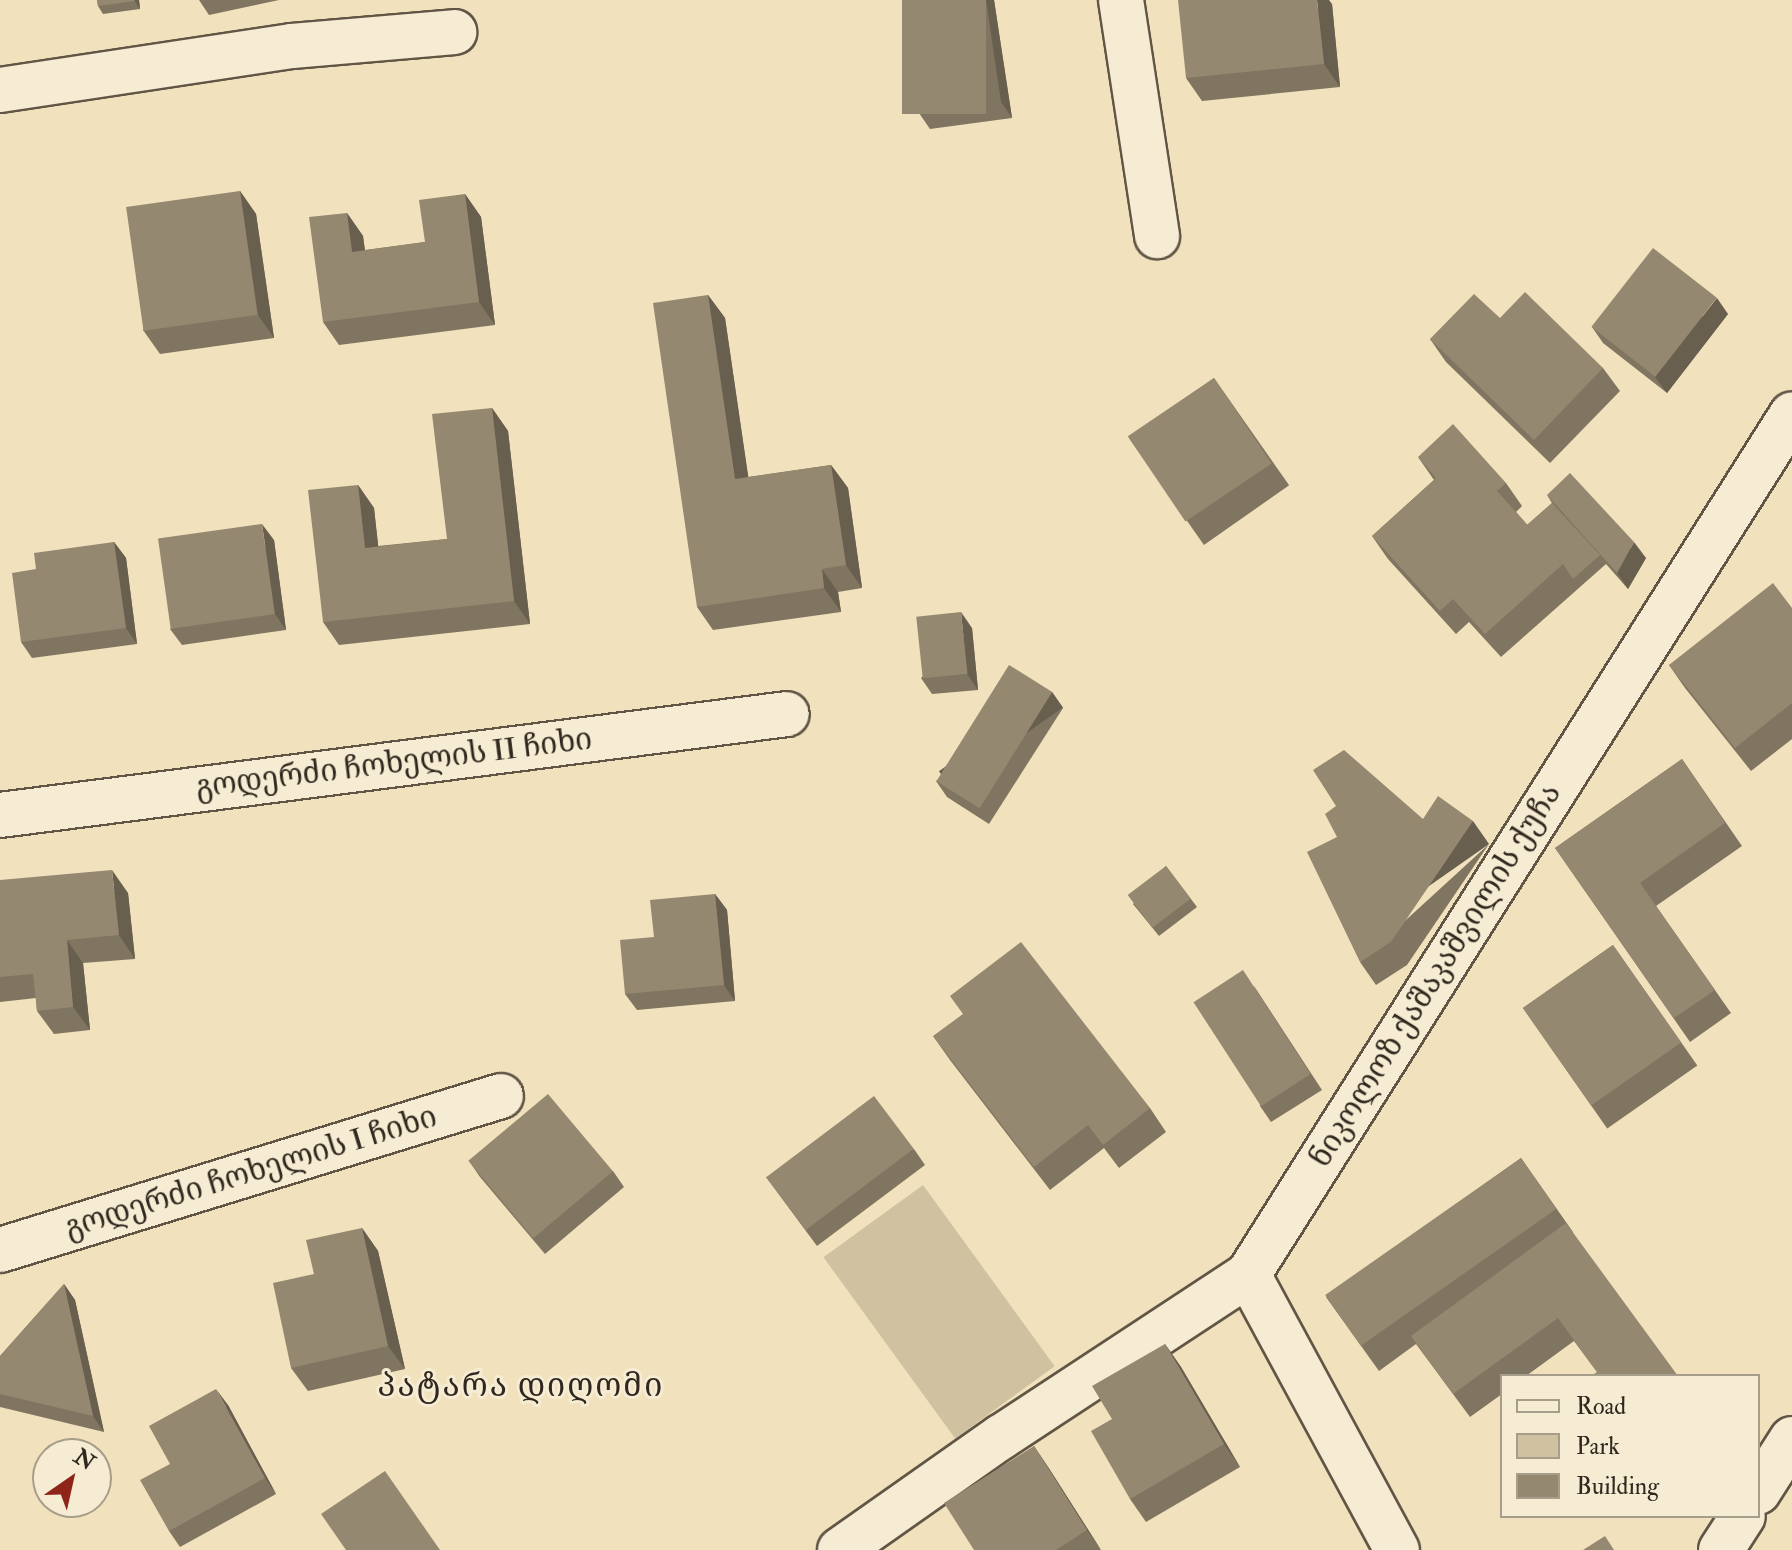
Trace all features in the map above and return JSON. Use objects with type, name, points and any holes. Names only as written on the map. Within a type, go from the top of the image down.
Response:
[{"type":"street","points":[[1121,0],[1157,236]]},
{"type":"street","points":[[0,90],[292,46],[454,32]]},
{"type":"street","name":"ნიკოლოზ ქაშაკაშვილის ქუჩა","points":[[1248,1275],[1792,414]]},
{"type":"street","name":"გოდერძი ჩოხელის II ჩიხი","points":[[0,815],[787,714]]},
{"type":"street","name":"გოდერძი ჩოხელის I ჩიხი","points":[[0,1250],[501,1096]]},
{"type":"street","points":[[840,1550],[1001,1437],[1248,1275],[1397,1550]]},
{"type":"street","points":[[1760,1489],[1792,1439]]},
{"type":"street","points":[[1721,1550],[1742,1518]]},
{"type":"green space","points":[[923,1185],[1055,1366],[955,1439],[823,1257]]},
{"type":"building","points":[[97,0],[134,0],[135,1],[98,6]]},
{"type":"building","points":[[902,0],[986,0],[986,114],[902,114]]},
{"type":"building","points":[[1178,0],[1317,0],[1324,64],[1186,78]]},
{"type":"building","points":[[240,191],[257,315],[144,331],[126,207]]},
{"type":"building","points":[[465,194],[479,302],[323,322],[309,217],[347,213],[352,252],[425,242],[419,200]]},
{"type":"building","points":[[1653,248],[1717,298],[1655,377],[1591,327]]},
{"type":"building","points":[[1525,292],[1603,368],[1534,440],[1430,339],[1474,294],[1500,318]]},
{"type":"building","points":[[708,295],[735,479],[831,465],[846,565],[822,569],[824,588],[697,607],[653,303]]},
{"type":"building","points":[[1214,378],[1272,463],[1185,522],[1128,436]]},
{"type":"building","points":[[492,408],[514,601],[323,622],[308,490],[358,485],[365,548],[447,539],[432,414]]},
{"type":"building","points":[[1453,424],[1506,483],[1497,491],[1563,564],[1485,634],[1453,599],[1440,611],[1372,536],[1436,478],[1418,457]]},
{"type":"building","points":[[1570,473],[1634,542],[1617,573],[1547,495]]},
{"type":"building","points":[[1552,503],[1600,555],[1573,579],[1527,525]]},
{"type":"building","points":[[262,524],[275,614],[171,629],[158,539]]},
{"type":"building","points":[[114,542],[126,628],[21,642],[12,573],[36,569],[34,553]]},
{"type":"building","points":[[1773,583],[1792,608],[1792,703],[1735,748],[1669,665]]},
{"type":"building","points":[[961,612],[967,674],[923,678],[916,617]]},
{"type":"building","points":[[1009,665],[1052,692],[980,808],[936,781]]},
{"type":"building","points":[[1344,750],[1423,819],[1438,796],[1473,821],[1391,942],[1360,962],[1307,852],[1337,837],[1325,814],[1336,806],[1313,770]]},
{"type":"building","points":[[1682,759],[1725,823],[1640,883],[1715,990],[1674,1018],[1555,848]]},
{"type":"building","points":[[1166,866],[1191,899],[1152,928],[1128,895]]},
{"type":"building","points":[[112,870],[119,935],[67,940],[73,1007],[37,1011],[33,974],[0,977],[0,880]]},
{"type":"building","points":[[715,894],[724,985],[625,994],[620,940],[654,937],[650,900]]},
{"type":"building","points":[[1021,942],[1150,1108],[1103,1145],[1088,1125],[1034,1167],[933,1036],[963,1014],[950,996]]},
{"type":"building","points":[[1613,945],[1681,1042],[1591,1106],[1523,1008]]},
{"type":"building","points":[[1243,970],[1311,1074],[1261,1106],[1194,1002]]},
{"type":"building","points":[[548,1094],[613,1171],[533,1238],[468,1161]]},
{"type":"building","points":[[874,1096],[914,1149],[806,1230],[766,1177]]},
{"type":"building","points":[[1521,1158],[1557,1209],[1361,1346],[1325,1295]]},
{"type":"building","points":[[1566,1223],[1677,1374],[1594,1374],[1597,1372],[1558,1318],[1453,1394],[1411,1336]]},
{"type":"building","points":[[362,1228],[388,1346],[291,1368],[273,1283],[314,1274],[306,1240]]},
{"type":"building","points":[[64,1284],[93,1416],[0,1394],[0,1356]]},
{"type":"building","points":[[1165,1344],[1224,1444],[1130,1499],[1091,1431],[1112,1419],[1092,1386]]},
{"type":"building","points":[[216,1389],[265,1478],[169,1531],[140,1480],[170,1464],[149,1426]]},
{"type":"building","points":[[1034,1446],[1087,1530],[1056,1550],[974,1550],[944,1503]]},
{"type":"building","points":[[385,1471],[440,1550],[346,1550],[321,1514]]},
{"type":"building","points":[[1605,1536],[1614,1550],[1583,1550]]},
{"type":"district","name":"პატარა დიღომი","points":[[521,1386]]}]
